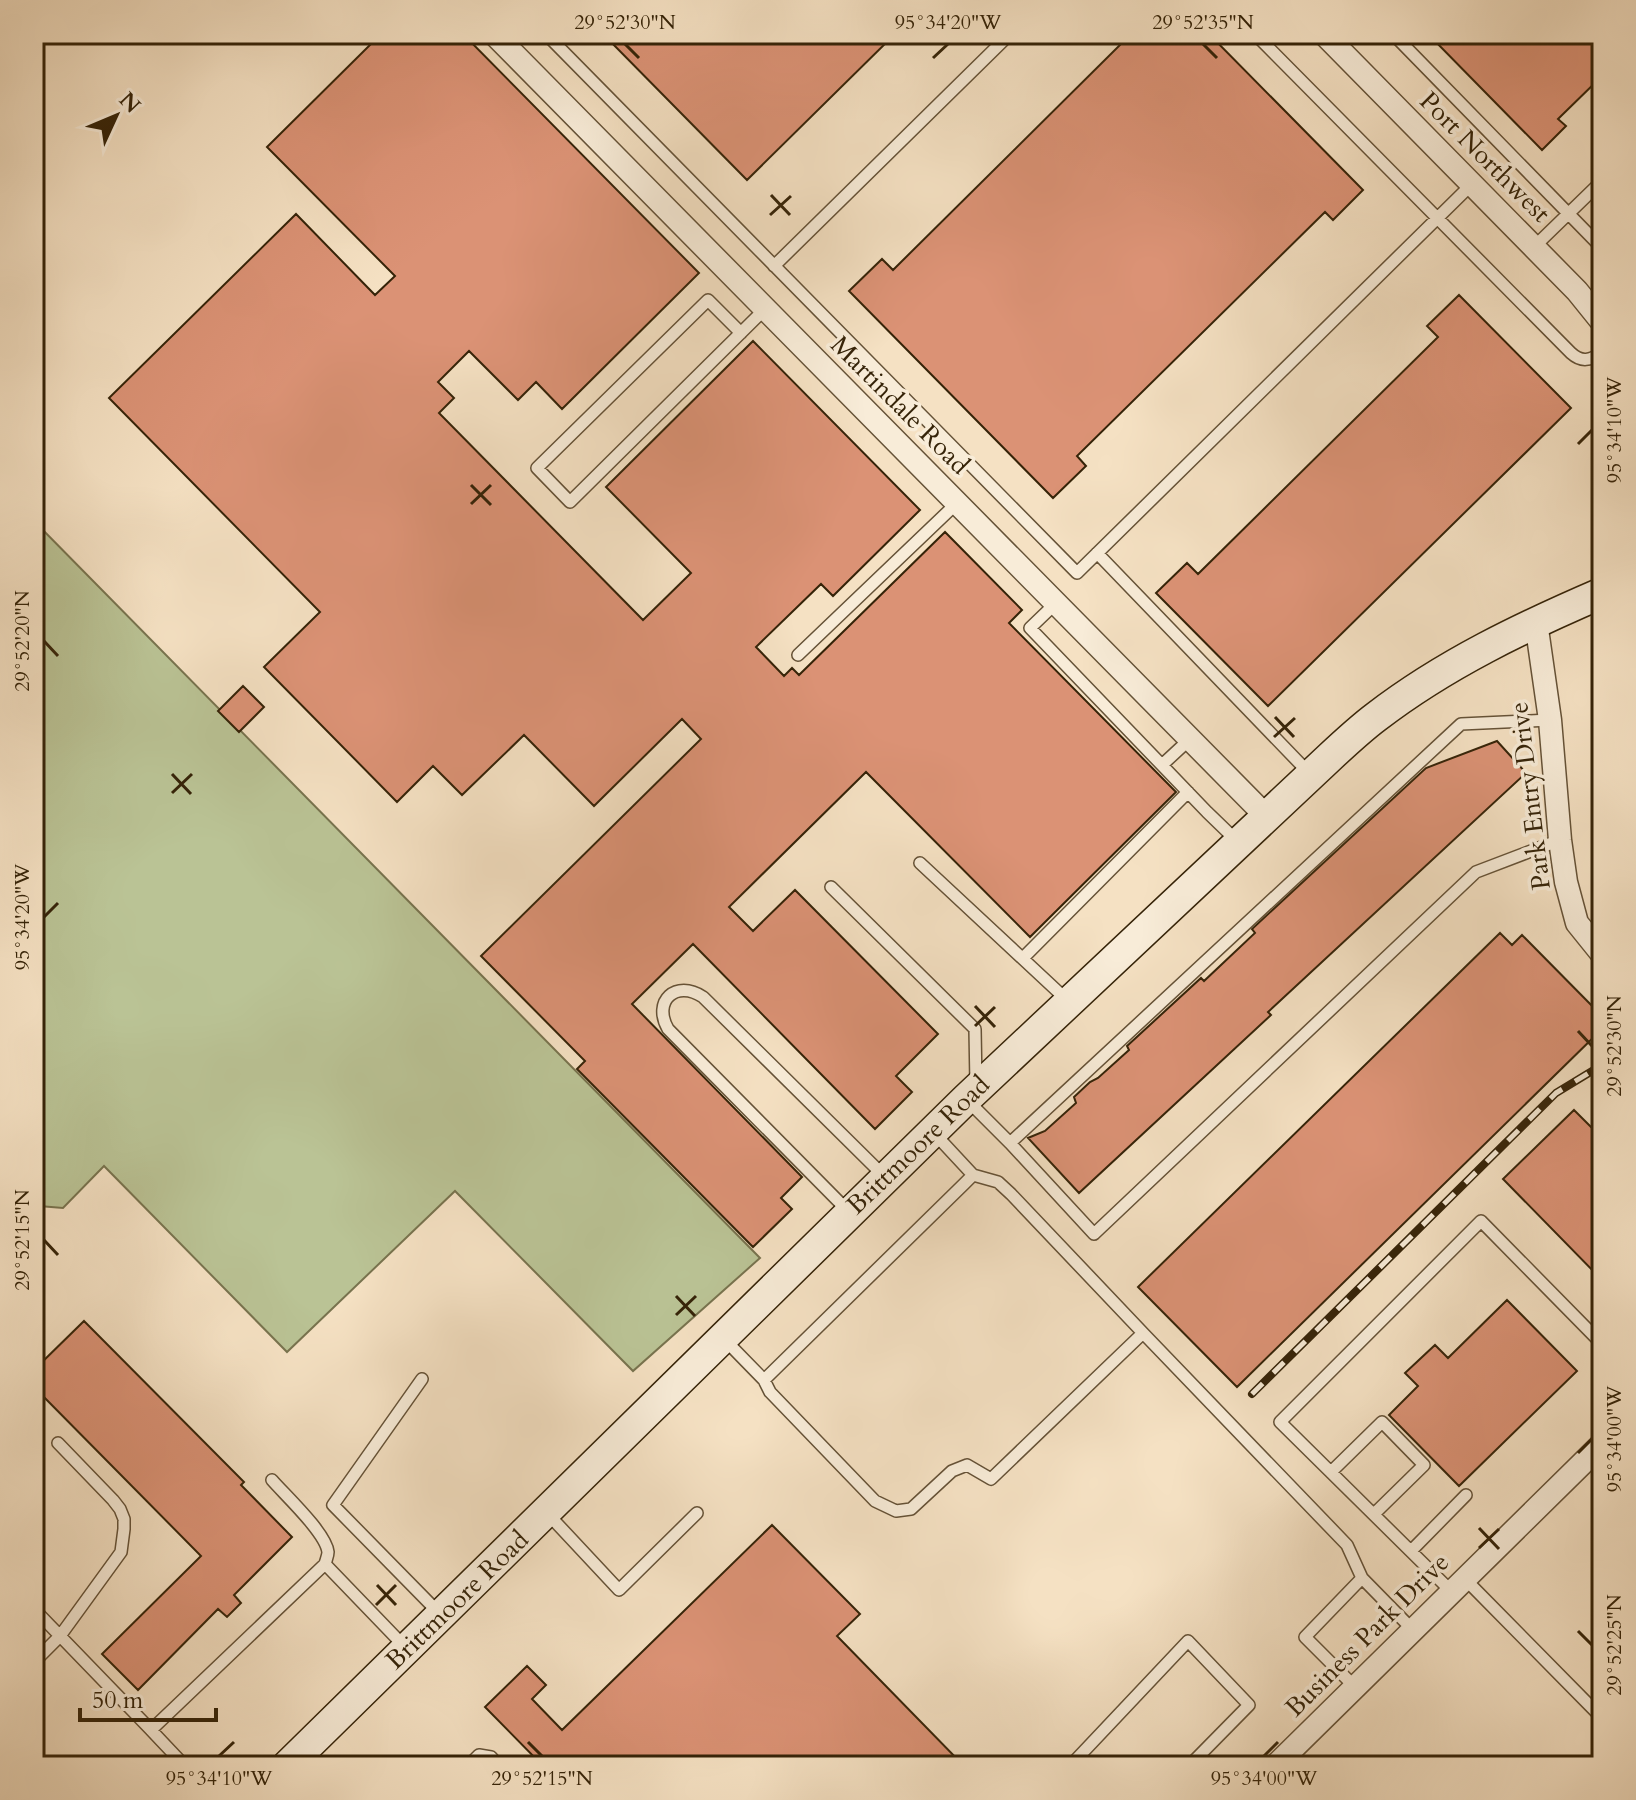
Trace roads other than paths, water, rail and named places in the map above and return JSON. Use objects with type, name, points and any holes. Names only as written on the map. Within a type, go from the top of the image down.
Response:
[{"type":"main road","name":"Brittmoore Road","points":[[287,1766],[971,1094],[1266,816],[1377,716],[1493,643],[1602,593]]},
{"type":"street","name":"Martindale Road","points":[[494,34],[1266,816]]},
{"type":"street","name":"Port Northwest","points":[[1324,34],[1577,291],[1602,322]]},
{"type":"street","name":"Park Entry Drive","points":[[1536,622],[1550,720],[1566,882],[1577,923],[1602,954]]},
{"type":"street","name":"Business Park Drive","points":[[1275,1766],[1602,1444]]},
{"type":"lane","points":[[546,34],[1077,573],[1472,184]]},
{"type":"lane","points":[[774,266],[1010,34]]},
{"type":"lane","points":[[1255,34],[1576,358],[1588,360],[1602,353]]},
{"type":"lane","points":[[1393,34],[1602,248]]},
{"type":"lane","points":[[1534,247],[1602,181]]},
{"type":"lane","points":[[741,333],[708,300],[537,468],[570,502],[741,333],[765,309]]},
{"type":"lane","points":[[798,655],[957,503]]},
{"type":"lane","points":[[1097,553],[1311,775]]},
{"type":"lane","points":[[1056,603],[1030,628],[1239,842]]},
{"type":"lane","points":[[1010,1143],[1461,724],[1550,720]]},
{"type":"lane","points":[[1162,765],[1190,739]]},
{"type":"lane","points":[[1023,958],[1188,792]]},
{"type":"lane","points":[[831,887],[975,1029],[971,1094],[1010,1143],[1094,1234],[1476,872],[1560,840]]},
{"type":"lane","points":[[920,863],[1069,1002]]},
{"type":"lane","points":[[849,1213],[668,1029],[662,1018],[662,1007],[669,995],[682,989],[693,990],[703,997],[886,1177]]},
{"type":"lane","points":[[933,1131],[973,1175],[998,1182],[1011,1194],[1347,1545],[1362,1578],[1413,1630]]},
{"type":"lane","points":[[764,1380],[973,1175]]},
{"type":"lane","points":[[1602,1344],[1481,1221],[1280,1422],[1411,1551],[1458,1585],[1602,1718]]},
{"type":"lane","points":[[722,1338],[875,1501],[896,1511],[911,1509],[952,1471],[967,1465],[991,1479],[1143,1333]]},
{"type":"lane","points":[[422,1379],[333,1505],[441,1615]]},
{"type":"lane","points":[[1331,1472],[1382,1422],[1424,1465],[1374,1514]]},
{"type":"lane","points":[[34,1662],[60,1636],[121,1552],[124,1529],[120,1509],[58,1443]]},
{"type":"lane","points":[[151,1730],[325,1564],[328,1554],[324,1541],[272,1480]]},
{"type":"lane","points":[[1411,1551],[1466,1495]]},
{"type":"lane","points":[[546,1512],[619,1590],[697,1513]]},
{"type":"lane","points":[[325,1564],[407,1649]]},
{"type":"lane","points":[[1355,1687],[1305,1637],[1362,1578]]},
{"type":"lane","points":[[34,1609],[180,1764]]},
{"type":"lane","points":[[1070,1766],[1188,1641],[1249,1705],[1189,1766]]},
{"type":"lane","points":[[468,1766],[479,1755],[491,1757],[499,1766]]},
{"type":"railway","points":[[1252,1394],[1556,1093],[1602,1065]]}]
